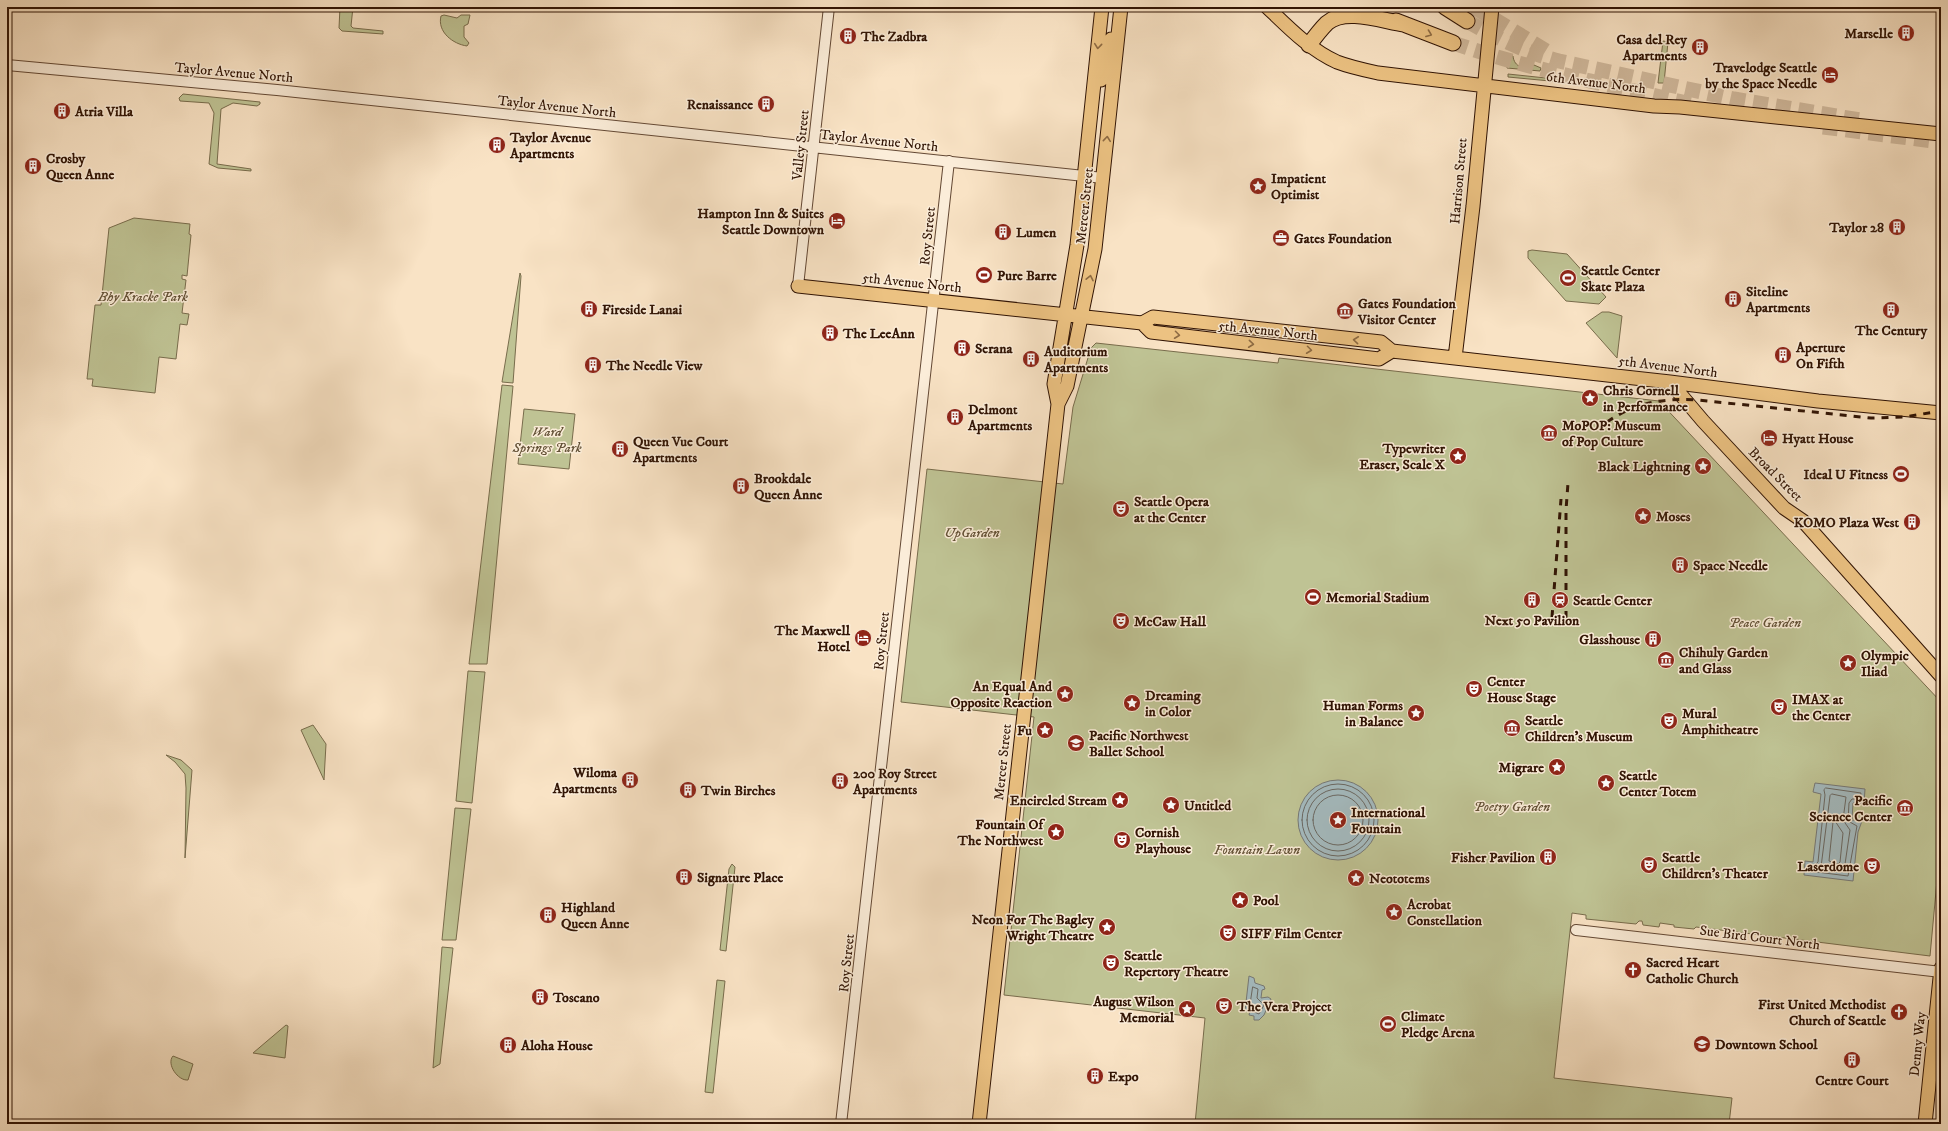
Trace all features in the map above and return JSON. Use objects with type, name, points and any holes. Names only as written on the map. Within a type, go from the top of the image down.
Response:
[{"type":"highway","points":[[1364,7],[1454,43]]},
{"type":"highway","points":[[1445,7],[1467,21]]},
{"type":"highway","points":[[1309,45],[1327,23],[1340,16],[1354,16],[1404,24]]},
{"type":"main road","name":"Mercer Street","points":[[979,1124],[1058,404],[1054,384],[1077,245],[1102,7]]},
{"type":"main road","points":[[1091,111],[1100,85],[1110,42],[1114,7]]},
{"type":"main road","name":"Mercer Street","points":[[1058,404],[1067,386],[1095,249],[1121,7]]},
{"type":"main road","name":"6th Avenue North","points":[[1267,7],[1309,45],[1337,62],[1378,73],[1654,106],[1680,107],[1941,134]]},
{"type":"main road","name":"Harrison Street","points":[[1455,358],[1473,206],[1483,85],[1492,7]]},
{"type":"main road","name":"5th Avenue North","points":[[798,286],[1142,323],[1153,317],[1381,342],[1392,351],[1670,382],[1818,401],[1941,413]]},
{"type":"main road","name":"Broad Street","points":[[1670,382],[1703,421],[1784,508],[1803,521],[1941,676]]},
{"type":"main road","name":"Denny Way","points":[[1925,1124],[1938,1030],[1941,968]]},
{"type":"street","name":"Valley Street","points":[[798,286],[829,7]]},
{"type":"street","name":"Taylor Avenue North","points":[[7,65],[263,88],[1103,178]]},
{"type":"street","name":"Roy Street","points":[[841,1124],[934,300],[948,161]]},
{"type":"street","name":"Sue Bird Court North","points":[[1576,930],[1941,972]]},
{"type":"green space","points":[[340,7],[353,7],[351,26],[353,28],[383,31],[383,34],[342,31],[339,28]]},
{"type":"green space","points":[[444,15],[457,18],[461,15],[470,15],[468,24],[464,26],[464,37],[469,43],[467,46],[456,43],[444,32],[440,22],[441,16]]},
{"type":"green space","points":[[1663,41],[1668,42],[1664,83],[1658,83]]},
{"type":"green space","points":[[1508,54],[1513,56],[1515,63],[1520,67],[1527,68],[1534,65],[1541,68],[1540,71],[1507,68]]},
{"type":"green space","points":[[1508,74],[1593,83],[1592,85],[1508,77]]},
{"type":"green space","points":[[183,94],[260,102],[257,106],[233,103],[221,109],[217,164],[251,169],[251,171],[218,168],[209,164],[214,113],[209,103],[180,101],[179,98]]},
{"type":"green space","name":"Bhy Kracke Park","points":[[134,218],[190,224],[189,234],[191,235],[187,276],[182,275],[182,279],[186,280],[182,313],[189,314],[187,325],[180,324],[176,359],[159,357],[155,393],[92,386],[93,379],[87,379],[95,305],[101,305],[109,228]]},
{"type":"green space","name":"Seattle Center Skate Plaza","points":[[1532,250],[1567,254],[1606,297],[1599,304],[1566,301],[1528,258],[1528,251]]},
{"type":"green space","points":[[520,273],[513,383],[502,382]]},
{"type":"green space","name":"Seattle Center Skate Plaza","points":[[1602,312],[1609,312],[1622,316],[1617,358],[1586,323]]},
{"type":"green space","name":"Seattle Center","points":[[1096,343],[1278,363],[1279,358],[1659,401],[1941,702],[1941,837],[1930,956],[1696,927],[1694,929],[1674,927],[1674,925],[1660,923],[1659,927],[1643,925],[1642,921],[1639,921],[1636,924],[1586,919],[1586,915],[1572,913],[1554,1078],[1732,1098],[1729,1124],[1195,1124],[1205,1018],[1004,995],[1034,717],[901,702],[927,469],[1063,484],[1073,407],[1091,348]]},
{"type":"green space","points":[[502,385],[513,386],[487,664],[469,664]]},
{"type":"green space","name":"Ward Springs Park","points":[[524,409],[575,414],[569,469],[518,464]]},
{"type":"green space","points":[[468,671],[485,672],[472,803],[456,801]]},
{"type":"green space","points":[[313,725],[326,744],[324,780],[301,730]]},
{"type":"green space","points":[[166,755],[181,760],[192,770],[185,858],[185,774],[175,762]]},
{"type":"green space","points":[[455,808],[471,809],[456,940],[442,940]]},
{"type":"green space","points":[[732,864],[735,867],[726,951],[720,950],[729,869]]},
{"type":"green space","points":[[442,947],[453,948],[440,1064],[433,1068]]},
{"type":"green space","points":[[717,980],[725,981],[713,1093],[705,1092]]},
{"type":"green space","points":[[286,1025],[288,1026],[285,1058],[253,1053]]},
{"type":"green space","points":[[173,1056],[193,1064],[188,1080],[180,1078],[174,1071],[171,1063]]},
{"type":"water","name":"International Fountain","points":[[1338,780],[1353,783],[1366,792],[1375,805],[1378,820],[1375,835],[1366,848],[1353,857],[1338,860],[1323,857],[1310,848],[1301,835],[1298,820],[1301,805],[1310,792],[1323,783]]},
{"type":"water","points":[[1815,783],[1865,789],[1864,804],[1853,803],[1852,820],[1862,821],[1858,832],[1853,881],[1804,875],[1805,861],[1813,862],[1821,794],[1813,792]]},
{"type":"water","points":[[1249,976],[1254,978],[1255,983],[1264,986],[1265,989],[1262,990],[1261,998],[1268,997],[1271,999],[1264,1015],[1259,1020],[1254,1020],[1254,1016],[1249,1015],[1250,1011],[1245,1011]]},
{"type":"tunnel","points":[[1474,7],[1548,52]]},
{"type":"tunnel","points":[[1467,21],[1512,44],[1559,61],[1734,99],[1866,121]]},
{"type":"tunnel","points":[[1453,43],[1483,53],[1543,69],[1695,105]]},
{"type":"tunnel","points":[[1823,127],[1941,142]]},
{"type":"railway","points":[[1607,422],[1618,415],[1640,406],[1674,400],[1698,400],[1871,418],[1904,417],[1941,411]]},
{"type":"railway","points":[[1566,618],[1566,510],[1568,483]]},
{"type":"railway","points":[[1552,617],[1561,499]]},
{"type":"place","name":"Marselle","points":[[1906,33]]},
{"type":"place","name":"The Zadbra","points":[[848,36]]},
{"type":"place","name":"Casa del Rey Apartments","points":[[1700,47]]},
{"type":"place","name":"Travelodge Seattle by the Space Needle","points":[[1830,75]]},
{"type":"place","name":"Renaissance","points":[[766,104]]},
{"type":"place","name":"Atria Villa","points":[[62,111]]},
{"type":"place","name":"Taylor Avenue Apartments","points":[[497,145]]},
{"type":"place","name":"Crosby Queen Anne","points":[[33,166]]},
{"type":"place","name":"Impatient Optimist","points":[[1258,186]]},
{"type":"place","name":"Hampton Inn & Suites Seattle Downtown","points":[[837,221]]},
{"type":"place","name":"Taylor 28","points":[[1897,227]]},
{"type":"place","name":"Lumen","points":[[1003,232]]},
{"type":"place","name":"Gates Foundation","points":[[1281,238]]},
{"type":"place","name":"Pure Barre","points":[[984,275]]},
{"type":"place","name":"Seattle Center Skate Plaza","points":[[1568,278]]},
{"type":"place","name":"Siteline Apartments","points":[[1733,299]]},
{"type":"place","name":"Fireside Lanai","points":[[589,309]]},
{"type":"place","name":"The Century","points":[[1891,310]]},
{"type":"place","name":"Gates Foundation Visitor Center","points":[[1345,311]]},
{"type":"place","name":"The LeeAnn","points":[[830,333]]},
{"type":"place","name":"Serana","points":[[962,348]]},
{"type":"place","name":"Aperture On Fifth","points":[[1783,355]]},
{"type":"place","name":"Auditorium Apartments","points":[[1031,359]]},
{"type":"place","name":"The Needle View","points":[[593,365]]},
{"type":"place","name":"Chris Cornell in Performance","points":[[1590,398]]},
{"type":"place","name":"Delmont Apartments","points":[[955,417]]},
{"type":"place","name":"MoPOP: Museum of Pop Culture","points":[[1549,433]]},
{"type":"place","name":"Hyatt House","points":[[1769,438]]},
{"type":"place","name":"Queen Vue Court Apartments","points":[[620,449]]},
{"type":"place","name":"Typewriter Eraser, Scale X","points":[[1458,456]]},
{"type":"place","name":"Black Lightning","points":[[1703,466]]},
{"type":"place","name":"Ideal U Fitness","points":[[1901,474]]},
{"type":"place","name":"Brookdale Queen Anne","points":[[741,486]]},
{"type":"place","name":"Seattle Opera at the Center","points":[[1121,509]]},
{"type":"place","name":"Moses","points":[[1643,516]]},
{"type":"place","name":"KOMO Plaza West","points":[[1912,522]]},
{"type":"place","name":"Space Needle","points":[[1680,565]]},
{"type":"place","name":"Memorial Stadium","points":[[1313,597]]},
{"type":"place","name":"Next 50 Pavilion","points":[[1532,600]]},
{"type":"place","name":"Seattle Center","points":[[1560,600]]},
{"type":"place","name":"McCaw Hall","points":[[1121,621]]},
{"type":"place","name":"The Maxwell Hotel","points":[[863,638]]},
{"type":"place","name":"Glasshouse","points":[[1653,639]]},
{"type":"place","name":"Chihuly Garden and Glass","points":[[1666,660]]},
{"type":"place","name":"Olympic Iliad","points":[[1848,663]]},
{"type":"place","name":"Center House Stage","points":[[1474,689]]},
{"type":"place","name":"An Equal And Opposite Reaction","points":[[1065,694]]},
{"type":"place","name":"Dreaming in Color","points":[[1132,703]]},
{"type":"place","name":"IMAX at the Center","points":[[1779,707]]},
{"type":"place","name":"Human Forms in Balance","points":[[1416,713]]},
{"type":"place","name":"Mural Amphitheatre","points":[[1669,721]]},
{"type":"place","name":"Seattle Children's Museum","points":[[1512,728]]},
{"type":"place","name":"Fu","points":[[1045,730]]},
{"type":"place","name":"Pacific Northwest Ballet School","points":[[1076,743]]},
{"type":"place","name":"Migrare","points":[[1557,767]]},
{"type":"place","name":"Wiloma Apartments","points":[[630,780]]},
{"type":"place","name":"200 Roy Street Apartments","points":[[840,781]]},
{"type":"place","name":"Seattle Center Totem","points":[[1606,783]]},
{"type":"place","name":"Twin Birches","points":[[688,790]]},
{"type":"place","name":"Encircled Stream","points":[[1120,800]]},
{"type":"place","name":"Untitled","points":[[1171,805]]},
{"type":"place","name":"Pacific Science Center","points":[[1905,808]]},
{"type":"place","name":"International Fountain","points":[[1338,820]]},
{"type":"place","name":"Fountain Of The Northwest","points":[[1056,832]]},
{"type":"place","name":"Cornish Playhouse","points":[[1122,840]]},
{"type":"place","name":"Fisher Pavilion","points":[[1548,857]]},
{"type":"place","name":"Seattle Children's Theater","points":[[1649,865]]},
{"type":"place","name":"Laserdome","points":[[1872,866]]},
{"type":"place","name":"Signature Place","points":[[684,877]]},
{"type":"place","name":"Neototems","points":[[1356,878]]},
{"type":"place","name":"Pool","points":[[1240,900]]},
{"type":"place","name":"Acrobat Constellation","points":[[1394,912]]},
{"type":"place","name":"Highland Queen Anne","points":[[548,915]]},
{"type":"place","name":"Neon For The Bagley Wright Theatre","points":[[1107,927]]},
{"type":"place","name":"SIFF Film Center","points":[[1228,933]]},
{"type":"place","name":"Seattle Repertory Theatre","points":[[1111,963]]},
{"type":"place","name":"Sacred Heart Catholic Church","points":[[1633,970]]},
{"type":"place","name":"Toscano","points":[[540,997]]},
{"type":"place","name":"The Vera Project","points":[[1224,1006]]},
{"type":"place","name":"August Wilson Memorial","points":[[1187,1009]]},
{"type":"place","name":"First United Methodist Church of Seattle","points":[[1899,1012]]},
{"type":"place","name":"Climate Pledge Arena","points":[[1388,1024]]},
{"type":"place","name":"Downtown School","points":[[1702,1044]]},
{"type":"place","name":"Aloha House","points":[[508,1045]]},
{"type":"place","name":"Centre Court","points":[[1852,1060]]},
{"type":"place","name":"Expo","points":[[1095,1076]]},
{"type":"park label","name":"UpGarden","points":[[972,532]]},
{"type":"park label","name":"Peace Garden","points":[[1765,622]]},
{"type":"park label","name":"Poetry Garden","points":[[1512,806]]},
{"type":"park label","name":"Fountain Lawn","points":[[1257,849]]}]
